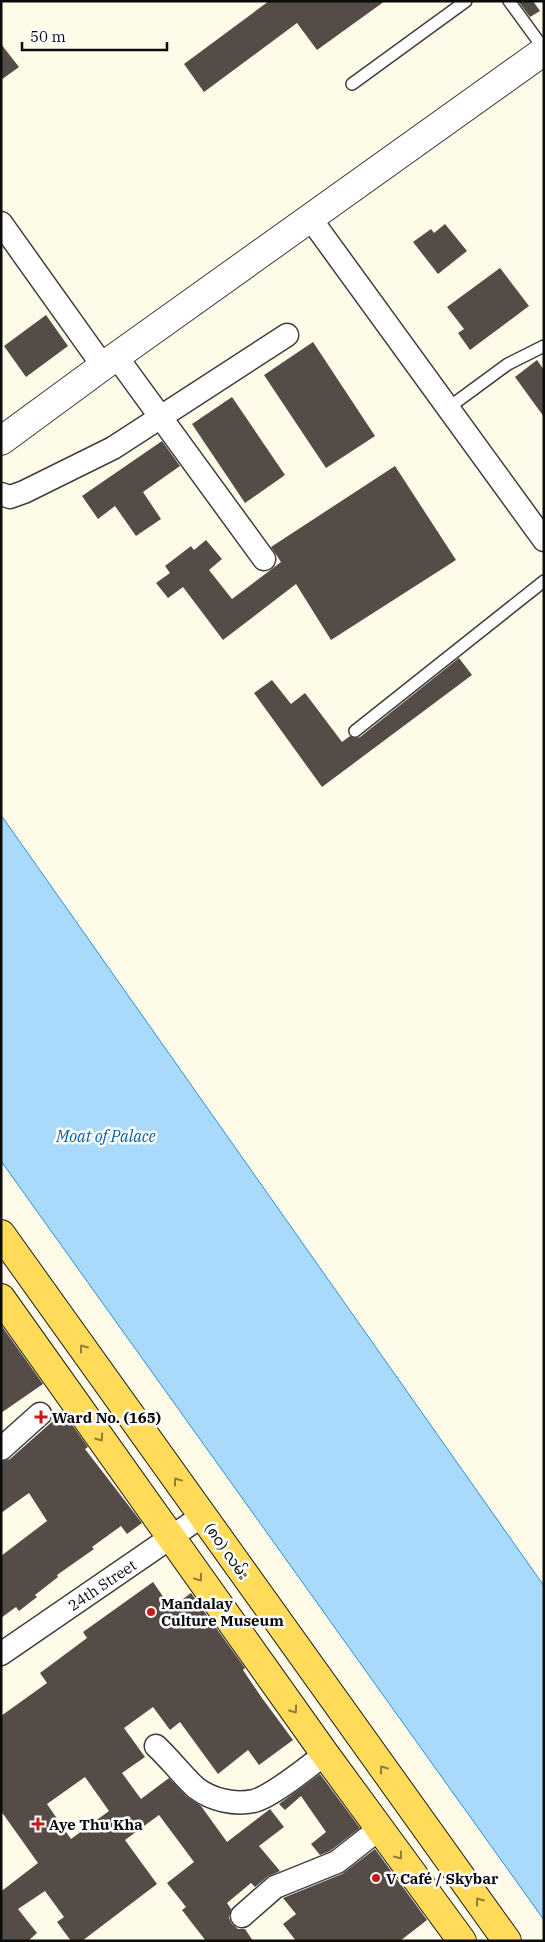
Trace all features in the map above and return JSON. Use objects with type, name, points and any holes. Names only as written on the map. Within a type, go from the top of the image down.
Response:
[{"type":"main road","name":"(၈၀) လမ်း","points":[[1,1234],[507,1941]]},
{"type":"main road","points":[[2,1301],[456,1939]]},
{"type":"street","points":[[1,442],[109,361],[544,50]]},
{"type":"street","points":[[310,218],[544,540]]},
{"type":"street","points":[[1,223],[109,361],[160,417],[264,559]]},
{"type":"street","points":[[1,494],[10,497],[24,492],[113,448],[287,335]]},
{"type":"street","points":[[3,1443],[40,1414]]},
{"type":"street","name":"24th Street","points":[[1,1654],[202,1516]]},
{"type":"street","points":[[156,1746],[196,1787],[214,1800],[243,1802],[256,1800],[272,1791],[326,1754]]},
{"type":"street","points":[[242,1916],[275,1887],[337,1862],[379,1829]]},
{"type":"lane","points":[[352,84],[466,1]]},
{"type":"lane","points":[[509,1],[544,50]]},
{"type":"lane","points":[[448,408],[508,364],[544,346]]},
{"type":"lane","points":[[355,731],[544,581]]},
{"type":"water","name":"Moat of Palace","points":[[1,815],[544,1586],[544,1920],[1,1161]]},
{"type":"building","points":[[269,1],[385,1],[317,50],[297,23],[204,92],[184,64]]},
{"type":"building","points":[[518,1],[533,1],[540,11],[530,17]]},
{"type":"building","points":[[1,44],[19,67],[1,80]]},
{"type":"building","points":[[445,224],[467,251],[438,274],[413,242],[431,229],[434,233]]},
{"type":"building","points":[[500,268],[529,306],[470,350],[458,333],[464,329],[447,307]]},
{"type":"building","points":[[46,315],[68,346],[26,377],[4,346]]},
{"type":"building","points":[[313,342],[375,436],[326,468],[264,375]]},
{"type":"building","points":[[537,360],[544,370],[544,417],[515,377]]},
{"type":"building","points":[[232,397],[285,475],[245,503],[192,424]]},
{"type":"building","points":[[162,441],[180,466],[143,492],[161,519],[136,536],[115,506],[98,519],[82,496]]},
{"type":"building","points":[[395,466],[456,560],[331,640],[296,584],[223,640],[183,587],[168,598],[156,583],[170,573],[165,566],[191,546],[194,550],[206,540],[222,559],[209,570],[232,599],[281,562],[271,547]]},
{"type":"building","points":[[459,658],[472,675],[322,787],[254,693],[272,680],[291,704],[305,693],[342,742],[350,736],[360,737]]},
{"type":"building","points":[[1,1325],[43,1384],[1,1413]]},
{"type":"building","points":[[63,1412],[88,1447],[85,1449],[142,1523],[127,1534],[121,1526],[92,1547],[94,1549],[57,1575],[58,1577],[35,1595],[37,1597],[19,1611],[16,1607],[1,1618],[1,1556],[47,1521],[29,1493],[1,1513],[1,1462],[10,1459]]},
{"type":"building","points":[[153,1582],[171,1608],[191,1593],[245,1668],[243,1670],[293,1740],[259,1765],[248,1750],[218,1774],[180,1722],[170,1730],[153,1707],[124,1728],[145,1757],[122,1773],[141,1799],[169,1778],[187,1797],[201,1806],[227,1842],[270,1809],[284,1827],[259,1846],[280,1871],[267,1877],[255,1887],[251,1883],[227,1903],[231,1909],[229,1918],[232,1924],[238,1929],[245,1929],[253,1941],[206,1941],[182,1910],[186,1907],[167,1883],[194,1862],[159,1815],[125,1840],[157,1884],[82,1941],[71,1941],[57,1922],[64,1917],[45,1891],[18,1909],[37,1933],[28,1941],[1,1941],[1,1889],[3,1890],[38,1863],[1,1811],[1,1716],[47,1683],[40,1673],[87,1638],[83,1632]],"holes":[[[85,1777],[109,1811],[71,1839],[47,1804]]]},
{"type":"building","points":[[320,1774],[360,1828],[330,1851],[320,1855],[311,1844],[326,1832],[301,1796],[285,1810],[279,1804]]},
{"type":"building","points":[[375,1849],[427,1920],[400,1941],[296,1941],[283,1924],[296,1914],[283,1898],[342,1874]]},
{"type":"place","name":"Ward No. (165)","points":[[41,1417]]},
{"type":"place","name":"Mandalay Culture Museum","points":[[151,1612]]},
{"type":"place","name":"Aye Thu Kha","points":[[38,1824]]},
{"type":"place","name":"V Café / Skybar","points":[[376,1878]]}]
